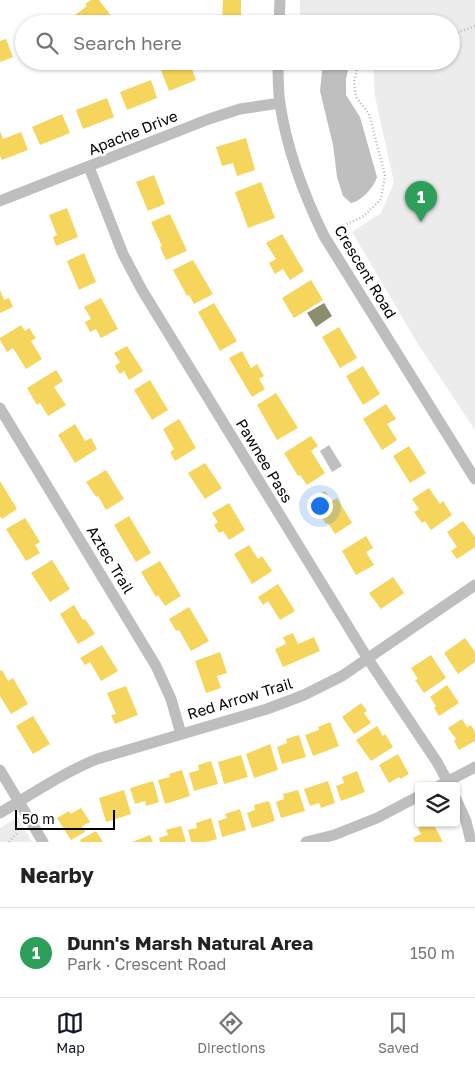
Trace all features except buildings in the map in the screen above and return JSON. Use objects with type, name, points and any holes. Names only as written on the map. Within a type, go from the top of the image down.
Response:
[{"type":"street","points":[[279,15],[280,0]]},
{"type":"street","name":"Crescent Road","points":[[278,70],[280,103],[295,164],[305,193],[324,236],[475,478]]},
{"type":"street","name":"Apache Drive","points":[[0,201],[209,119],[240,109],[280,103]]},
{"type":"street","name":"Pawnee Pass","points":[[89,167],[123,254],[142,290],[445,782]]},
{"type":"street","name":"Aztec Trail","points":[[0,408],[156,666],[171,699],[181,734]]},
{"type":"street","name":"Red Arrow Trail","points":[[0,813],[78,767],[304,695],[342,676],[475,585]]},
{"type":"street","points":[[449,782],[475,767]]},
{"type":"street","points":[[0,770],[43,842]]},
{"type":"street","points":[[306,842],[335,838],[415,798]]},
{"type":"street","points":[[460,807],[466,820],[471,842]]},
{"type":"path","points":[[460,32],[475,26]]},
{"type":"path","points":[[324,236],[364,216],[380,199],[384,183],[385,175],[370,114],[356,97],[354,82],[357,70]]},
{"type":"path","points":[[9,842],[17,833]]},
{"type":"shaded area","points":[[300,0],[475,0],[475,430],[418,344],[352,232],[381,213],[394,183],[375,96],[374,70],[460,70],[460,15],[300,14]]},
{"type":"shaded area","points":[[322,70],[348,70],[346,95],[360,117],[377,177],[367,193],[355,202],[351,203],[343,196],[337,177],[333,145],[320,91]]},
{"type":"shaded area","points":[[329,445],[342,466],[332,472],[320,451]]},
{"type":"shaded area","points":[[18,817],[32,842],[0,842],[0,828]]},
{"type":"place","name":"Dunn's Marsh Natural Area","points":[[421,222]]}]
